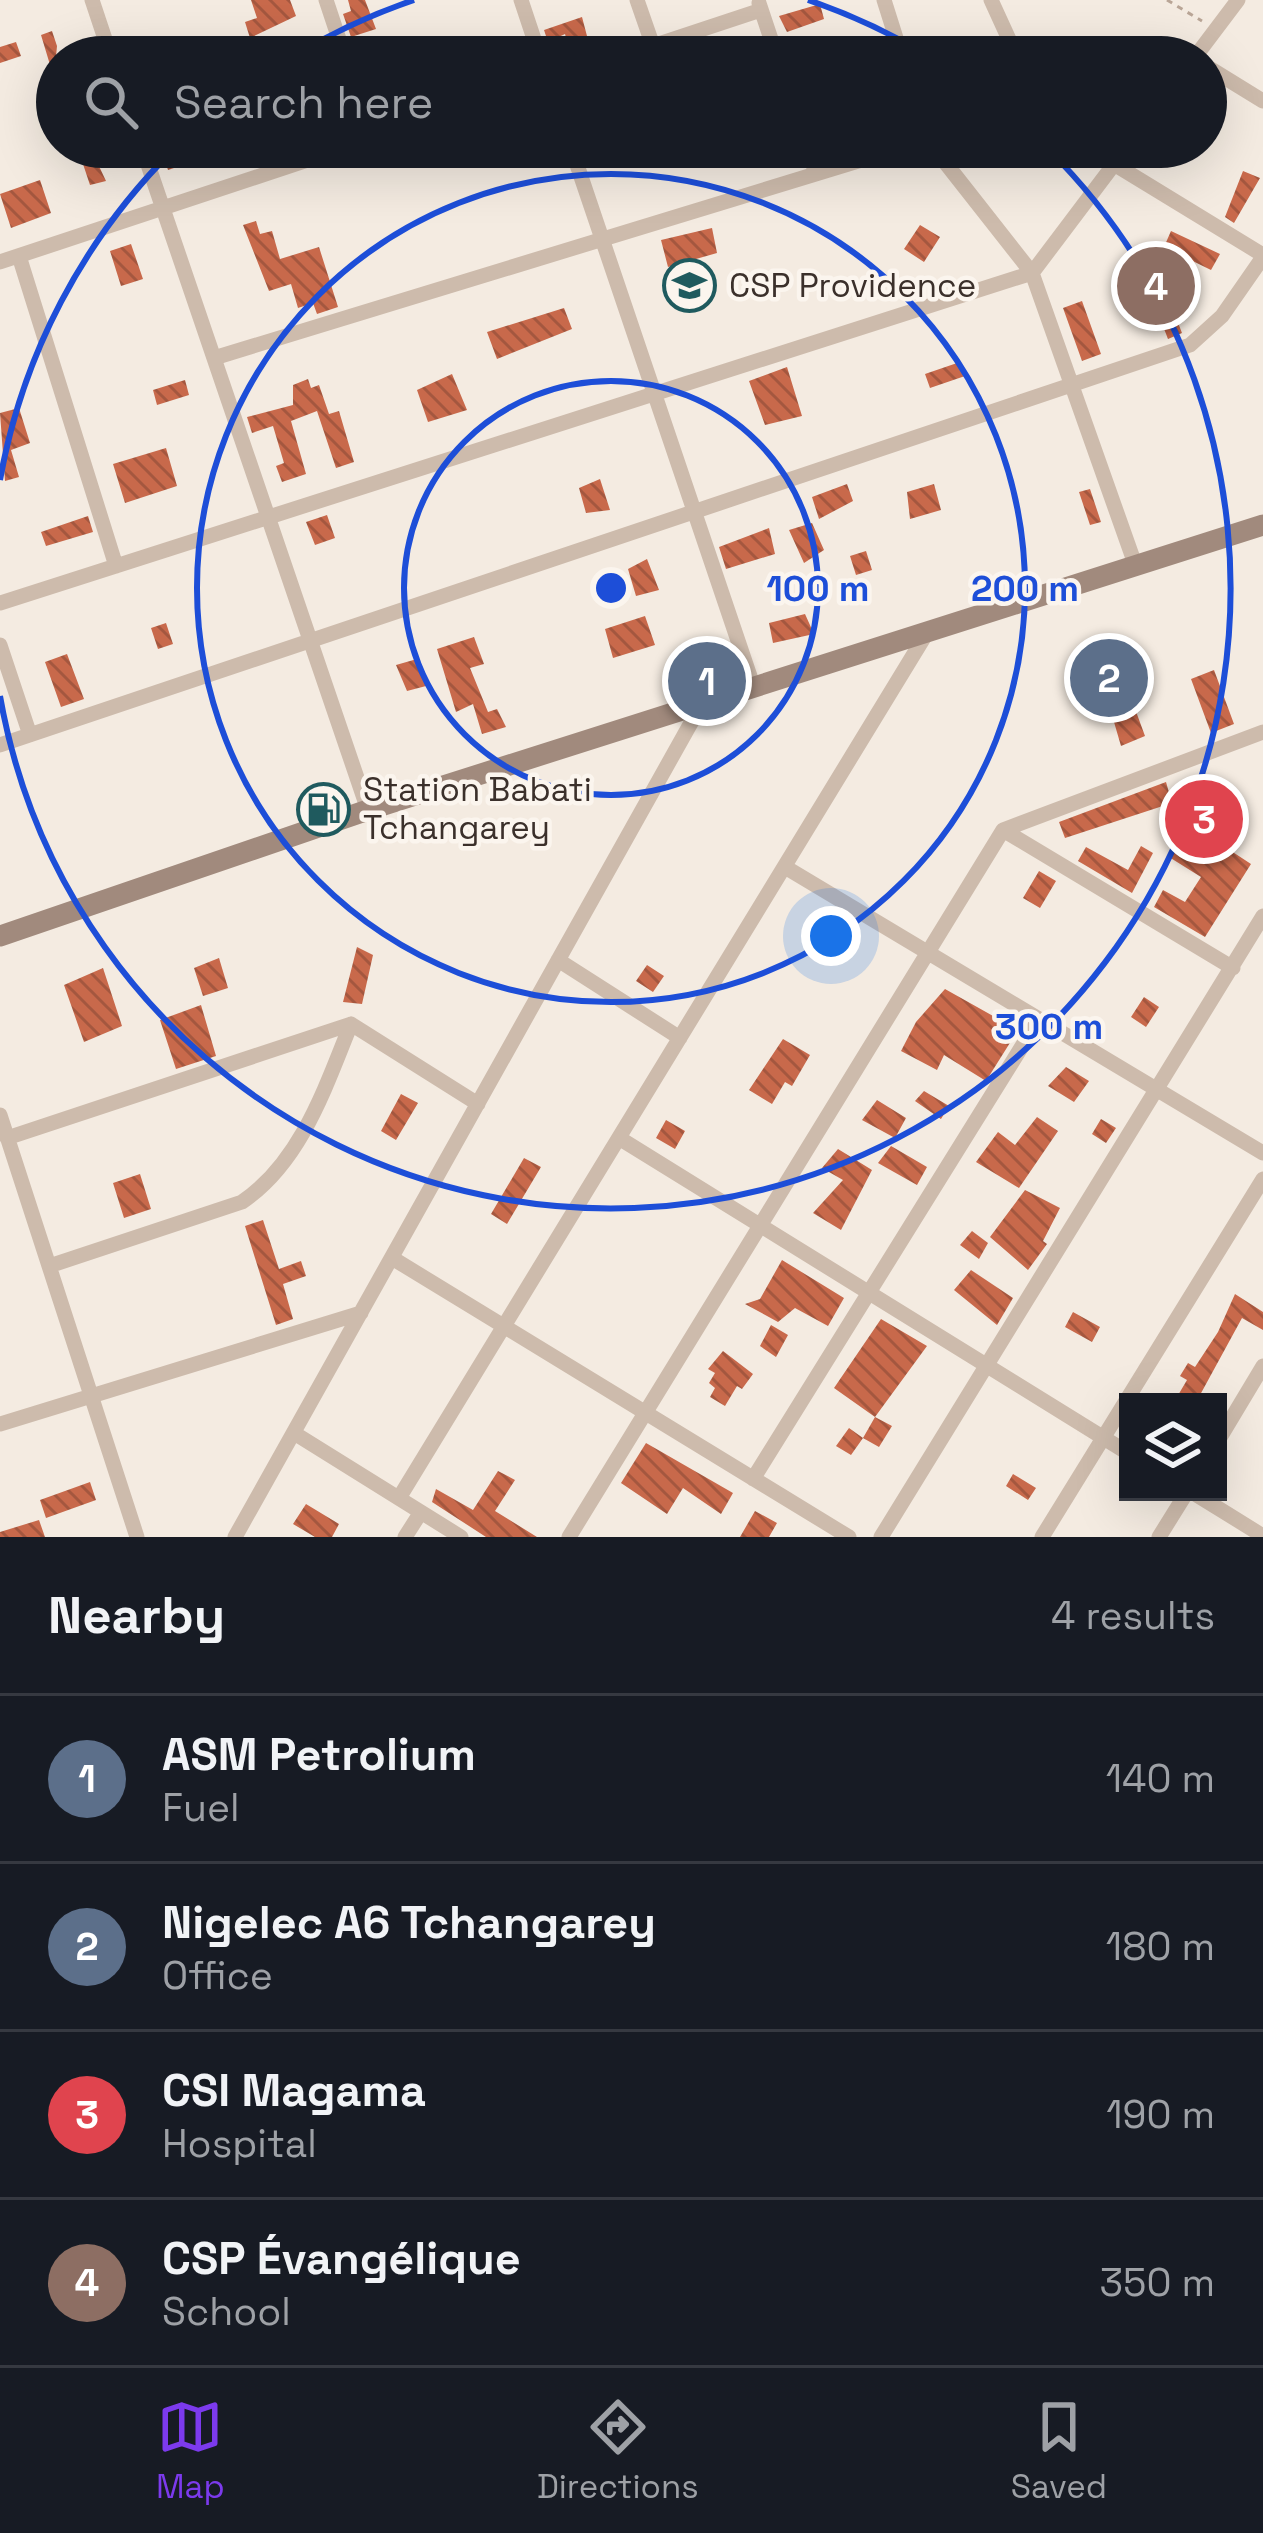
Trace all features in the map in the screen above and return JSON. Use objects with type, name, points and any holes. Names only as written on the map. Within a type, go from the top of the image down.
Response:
[{"type":"main road","points":[[0,936],[368,810],[1263,525]]},
{"type":"street","points":[[92,0],[104,36]]},
{"type":"street","points":[[326,0],[338,36]]},
{"type":"street","points":[[521,0],[533,36]]},
{"type":"street","points":[[637,0],[649,36]]},
{"type":"street","points":[[884,0],[895,36]]},
{"type":"street","points":[[991,0],[1007,36]]},
{"type":"street","points":[[1211,36],[1238,0]]},
{"type":"street","points":[[678,36],[760,5],[770,36]]},
{"type":"street","points":[[1227,79],[1263,101]]},
{"type":"street","points":[[149,168],[368,810]]},
{"type":"street","points":[[0,262],[284,168]]},
{"type":"street","points":[[578,168],[754,688]]},
{"type":"street","points":[[814,168],[816,174]]},
{"type":"street","points":[[214,358],[836,168]]},
{"type":"street","points":[[950,168],[1032,273],[1135,565]]},
{"type":"street","points":[[0,603],[1032,273],[1111,168]]},
{"type":"street","points":[[0,745],[1190,345],[1222,316],[1263,256],[1120,168]]},
{"type":"street","points":[[19,256],[116,566]]},
{"type":"street","points":[[400,1498],[928,632]]},
{"type":"street","points":[[0,645],[29,735]]},
{"type":"street","points":[[235,1537],[701,705]]},
{"type":"street","points":[[573,1536],[1003,830],[1263,732]]},
{"type":"street","points":[[1003,830],[1233,968]]},
{"type":"street","points":[[784,867],[1263,1153]]},
{"type":"street","points":[[881,1537],[1263,916]]},
{"type":"street","points":[[558,960],[680,1038]]},
{"type":"street","points":[[753,1479],[1039,1019]]},
{"type":"street","points":[[350,1024],[478,1104]]},
{"type":"street","points":[[7,1138],[350,1024]]},
{"type":"street","points":[[49,1266],[242,1202],[263,1188],[311,1118],[350,1024]]},
{"type":"street","points":[[0,1115],[137,1537]]},
{"type":"street","points":[[619,1138],[1119,1448]]},
{"type":"street","points":[[1042,1537],[1263,1179]]},
{"type":"street","points":[[392,1258],[849,1537]]},
{"type":"street","points":[[0,1424],[361,1313]]},
{"type":"street","points":[[1227,1427],[1260,1377]]},
{"type":"street","points":[[294,1432],[461,1537]]},
{"type":"street","points":[[1159,1537],[1184,1501]]},
{"type":"street","points":[[1205,1501],[1263,1536]]},
{"type":"street","points":[[406,1537],[421,1512]]},
{"type":"path","points":[[1167,0],[1216,29]]},
{"type":"building","points":[[251,0],[290,0],[296,16],[249,36],[245,22],[257,18]]},
{"type":"building","points":[[348,0],[365,0],[376,29],[351,36],[343,14],[351,11]]},
{"type":"building","points":[[820,4],[824,19],[787,32],[779,16]]},
{"type":"building","points":[[582,17],[587,36],[546,36],[544,30]]},
{"type":"building","points":[[16,42],[21,56],[0,63],[0,47]]},
{"type":"building","points":[[84,168],[100,168],[106,181],[90,185]]},
{"type":"building","points":[[1243,171],[1260,178],[1234,223],[1225,217]]},
{"type":"building","points":[[40,180],[51,213],[11,228],[0,194]]},
{"type":"building","points":[[256,221],[260,234],[272,231],[280,259],[319,247],[338,307],[317,314],[313,303],[298,308],[291,284],[269,291],[243,225]]},
{"type":"building","points":[[920,225],[940,237],[924,262],[904,249]]},
{"type":"building","points":[[712,228],[717,253],[668,267],[661,240]]},
{"type":"building","points":[[1171,231],[1220,254],[1211,270],[1164,247]]},
{"type":"building","points":[[131,244],[143,279],[121,286],[110,251]]},
{"type":"building","points":[[1082,301],[1101,354],[1082,361],[1063,308]]},
{"type":"building","points":[[564,308],[572,329],[497,359],[487,332]]},
{"type":"building","points":[[1175,315],[1182,333],[1168,339],[1161,321]]},
{"type":"building","points":[[960,362],[965,376],[930,388],[925,374]]},
{"type":"building","points":[[787,367],[802,416],[765,425],[749,381]]},
{"type":"building","points":[[452,374],[467,410],[428,422],[417,390]]},
{"type":"building","points":[[308,379],[311,388],[319,385],[329,414],[339,411],[354,462],[336,468],[317,411],[291,421],[306,474],[282,482],[276,466],[284,463],[273,426],[252,433],[247,417],[293,405],[293,385]]},
{"type":"building","points":[[185,380],[189,395],[157,405],[153,390]]},
{"type":"building","points":[[19,408],[30,443],[11,450],[19,477],[5,481],[0,413]]},
{"type":"building","points":[[166,448],[177,486],[125,503],[113,464]]},
{"type":"building","points":[[600,479],[610,510],[586,513],[579,488]]},
{"type":"building","points":[[847,484],[853,501],[819,519],[812,497]]},
{"type":"building","points":[[934,484],[941,510],[910,519],[907,492]]},
{"type":"building","points":[[1090,489],[1101,522],[1090,525],[1079,492]]},
{"type":"building","points":[[327,515],[335,538],[315,545],[306,522]]},
{"type":"building","points":[[88,516],[93,532],[46,546],[41,532]]},
{"type":"building","points":[[812,523],[824,550],[804,563],[789,530]]},
{"type":"building","points":[[769,528],[775,554],[726,569],[719,547]]},
{"type":"building","points":[[866,551],[872,570],[856,575],[850,556]]},
{"type":"building","points":[[647,559],[659,590],[636,596],[628,569]]},
{"type":"building","points":[[805,614],[814,634],[773,643],[769,623]]},
{"type":"building","points":[[645,616],[655,645],[613,658],[605,629]]},
{"type":"building","points":[[166,623],[173,644],[158,649],[151,628]]},
{"type":"building","points":[[474,637],[484,664],[470,668],[488,712],[497,709],[506,727],[482,734],[473,704],[456,712],[437,649]]},
{"type":"building","points":[[67,654],[84,699],[61,707],[45,662]]},
{"type":"building","points":[[1109,657],[1111,666],[1126,662],[1133,685],[1127,687],[1145,736],[1121,746],[1107,698],[1099,696],[1093,675],[1097,675],[1093,662]]},
{"type":"building","points":[[417,659],[426,686],[407,691],[396,665]]},
{"type":"building","points":[[1214,670],[1234,724],[1211,733],[1191,679]]},
{"type":"building","points":[[1166,782],[1172,803],[1065,838],[1059,822]]},
{"type":"building","points":[[1180,842],[1211,862],[1222,845],[1251,864],[1205,937],[1154,907],[1163,890],[1185,902],[1201,877],[1169,857]]},
{"type":"building","points":[[1141,846],[1153,853],[1132,893],[1078,861],[1086,847],[1128,870]]},
{"type":"building","points":[[1039,871],[1056,881],[1040,908],[1023,898]]},
{"type":"building","points":[[357,947],[373,955],[362,1004],[343,1002]]},
{"type":"building","points":[[219,958],[228,988],[203,996],[194,968]]},
{"type":"building","points":[[647,965],[664,976],[653,992],[636,981]]},
{"type":"building","points":[[103,968],[122,1026],[84,1042],[64,985]]},
{"type":"building","points":[[945,989],[1018,1030],[986,1081],[944,1055],[937,1070],[901,1051],[916,1022]]},
{"type":"building","points":[[1144,997],[1159,1007],[1146,1027],[1131,1017]]},
{"type":"building","points":[[201,1005],[216,1056],[176,1069],[160,1020]]},
{"type":"building","points":[[783,1039],[810,1055],[792,1086],[785,1082],[772,1104],[749,1090]]},
{"type":"building","points":[[1066,1067],[1089,1081],[1074,1102],[1048,1086]]},
{"type":"building","points":[[924,1091],[949,1106],[941,1119],[915,1101]]},
{"type":"building","points":[[401,1094],[418,1103],[396,1140],[381,1131]]},
{"type":"building","points":[[877,1100],[906,1118],[895,1138],[862,1120]]},
{"type":"building","points":[[1037,1117],[1058,1131],[1019,1188],[976,1162],[998,1132],[1015,1145]]},
{"type":"building","points":[[1101,1119],[1116,1128],[1106,1143],[1092,1134]]},
{"type":"building","points":[[666,1120],[685,1131],[675,1149],[656,1138]]},
{"type":"building","points":[[891,1146],[927,1167],[917,1185],[878,1163]]},
{"type":"building","points":[[838,1149],[872,1170],[841,1230],[813,1213],[843,1180],[822,1168]]},
{"type":"building","points":[[524,1158],[541,1167],[507,1224],[491,1214]]},
{"type":"building","points":[[140,1174],[151,1209],[124,1218],[113,1183]]},
{"type":"building","points":[[1025,1190],[1060,1208],[1043,1241],[1047,1244],[1028,1270],[990,1237]]},
{"type":"building","points":[[263,1220],[279,1269],[301,1261],[306,1276],[283,1284],[293,1319],[276,1325],[245,1226]]},
{"type":"building","points":[[972,1231],[988,1243],[979,1259],[960,1245]]},
{"type":"building","points":[[782,1260],[844,1298],[828,1326],[795,1308],[778,1322],[745,1304],[760,1299]]},
{"type":"building","points":[[971,1270],[1013,1298],[997,1325],[954,1290]]},
{"type":"building","points":[[1235,1294],[1263,1312],[1263,1330],[1242,1318],[1201,1393],[1179,1393],[1187,1380],[1180,1376],[1188,1363],[1195,1367]]},
{"type":"building","points":[[1073,1312],[1100,1327],[1092,1342],[1065,1327]]},
{"type":"building","points":[[881,1319],[927,1346],[875,1417],[834,1388]]},
{"type":"building","points":[[771,1325],[788,1335],[776,1357],[760,1346]]},
{"type":"building","points":[[723,1351],[753,1374],[742,1389],[737,1386],[725,1406],[710,1397],[715,1388],[709,1383],[715,1373],[708,1369]]},
{"type":"building","points":[[875,1417],[892,1426],[879,1447],[863,1438]]},
{"type":"building","points":[[849,1428],[863,1438],[851,1455],[836,1446]]},
{"type":"building","points":[[646,1443],[733,1493],[721,1514],[683,1488],[667,1514],[621,1483]]},
{"type":"building","points":[[498,1471],[515,1480],[495,1511],[537,1537],[486,1537],[432,1502],[436,1489],[473,1510]]},
{"type":"building","points":[[1013,1474],[1036,1488],[1028,1500],[1006,1486]]},
{"type":"building","points":[[90,1482],[96,1500],[46,1518],[40,1500]]},
{"type":"building","points":[[306,1504],[339,1524],[332,1537],[315,1537],[293,1524]]},
{"type":"building","points":[[755,1511],[777,1523],[769,1537],[740,1537]]},
{"type":"building","points":[[39,1520],[45,1537],[0,1537],[0,1532]]},
{"type":"place","name":"CSP Providence","points":[[690,286]]},
{"type":"place","name":"CSP Évangélique","points":[[1156,286]]},
{"type":"place","name":"Nigelec A6 Tchangarey","points":[[1109,678]]},
{"type":"place","name":"ASM Petrolium","points":[[707,681]]},
{"type":"place","name":"Station Babati Tchangarey","points":[[324,809]]},
{"type":"place","name":"CSI Magama","points":[[1204,819]]}]
